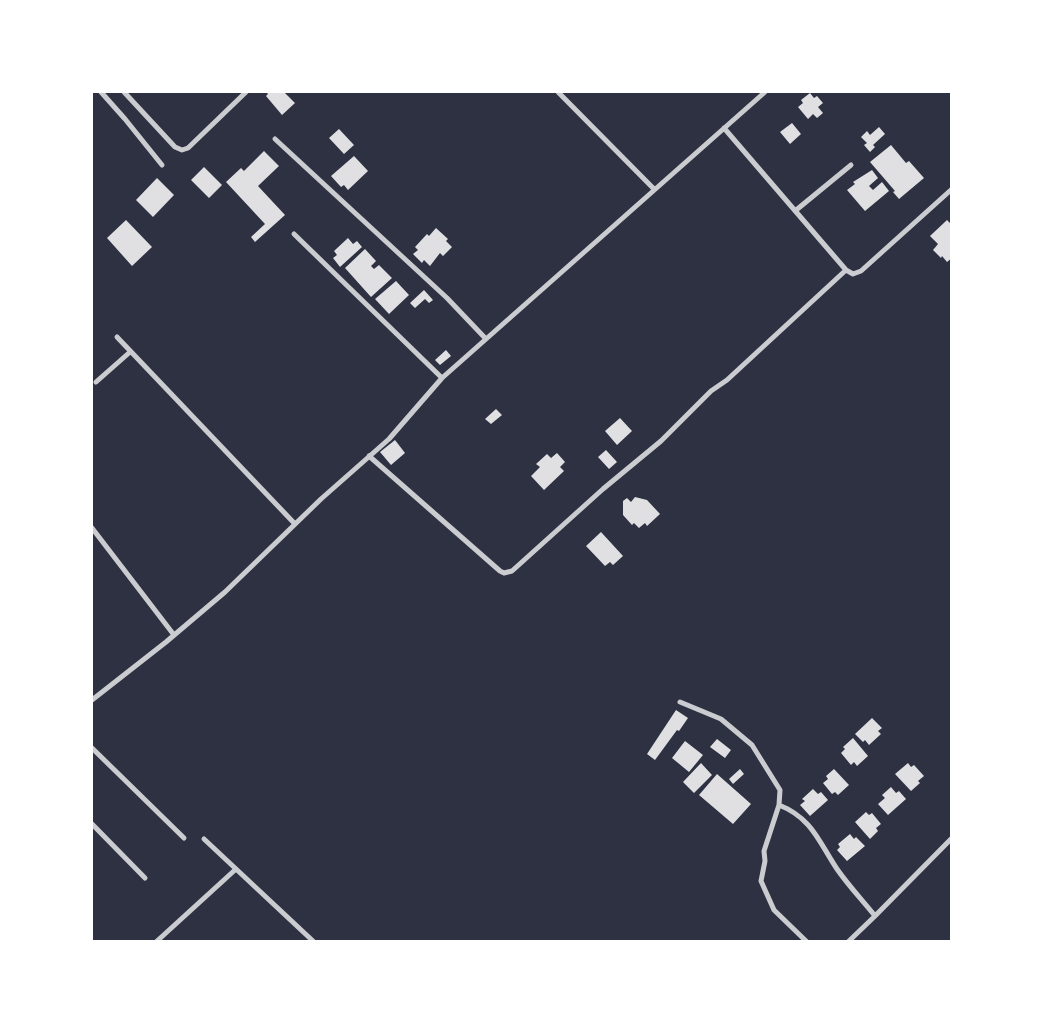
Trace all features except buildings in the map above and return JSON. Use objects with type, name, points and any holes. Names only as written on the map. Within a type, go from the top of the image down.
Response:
[{"type":"street","points":[[101,92],[162,165]]},
{"type":"street","points":[[124,92],[175,147],[182,150],[188,148],[246,92]]},
{"type":"street","points":[[558,92],[654,189]]},
{"type":"street","points":[[92,700],[225,592],[295,524],[389,439],[442,378],[765,92]]},
{"type":"street","points":[[724,128],[846,270],[853,274],[861,271],[951,189]]},
{"type":"street","points":[[275,139],[447,298],[486,339]]},
{"type":"street","points":[[795,211],[851,165]]},
{"type":"street","points":[[294,234],[442,378]]},
{"type":"street","points":[[369,456],[500,572],[512,571],[603,489],[661,441],[711,391],[727,380],[846,270]]},
{"type":"street","points":[[117,337],[295,524]]},
{"type":"street","points":[[96,382],[130,352]]},
{"type":"street","points":[[92,528],[174,635]]},
{"type":"street","points":[[680,702],[721,719],[752,745],[780,790],[780,805],[764,851],[765,861],[761,881],[774,910],[807,942]]},
{"type":"street","points":[[92,748],[184,838]]},
{"type":"street","points":[[780,805],[794,811],[812,829],[838,870],[875,916]]},
{"type":"street","points":[[92,824],[145,878]]},
{"type":"street","points":[[848,942],[951,838]]},
{"type":"street","points":[[204,839],[314,942]]},
{"type":"street","points":[[159,941],[236,869]]}]
